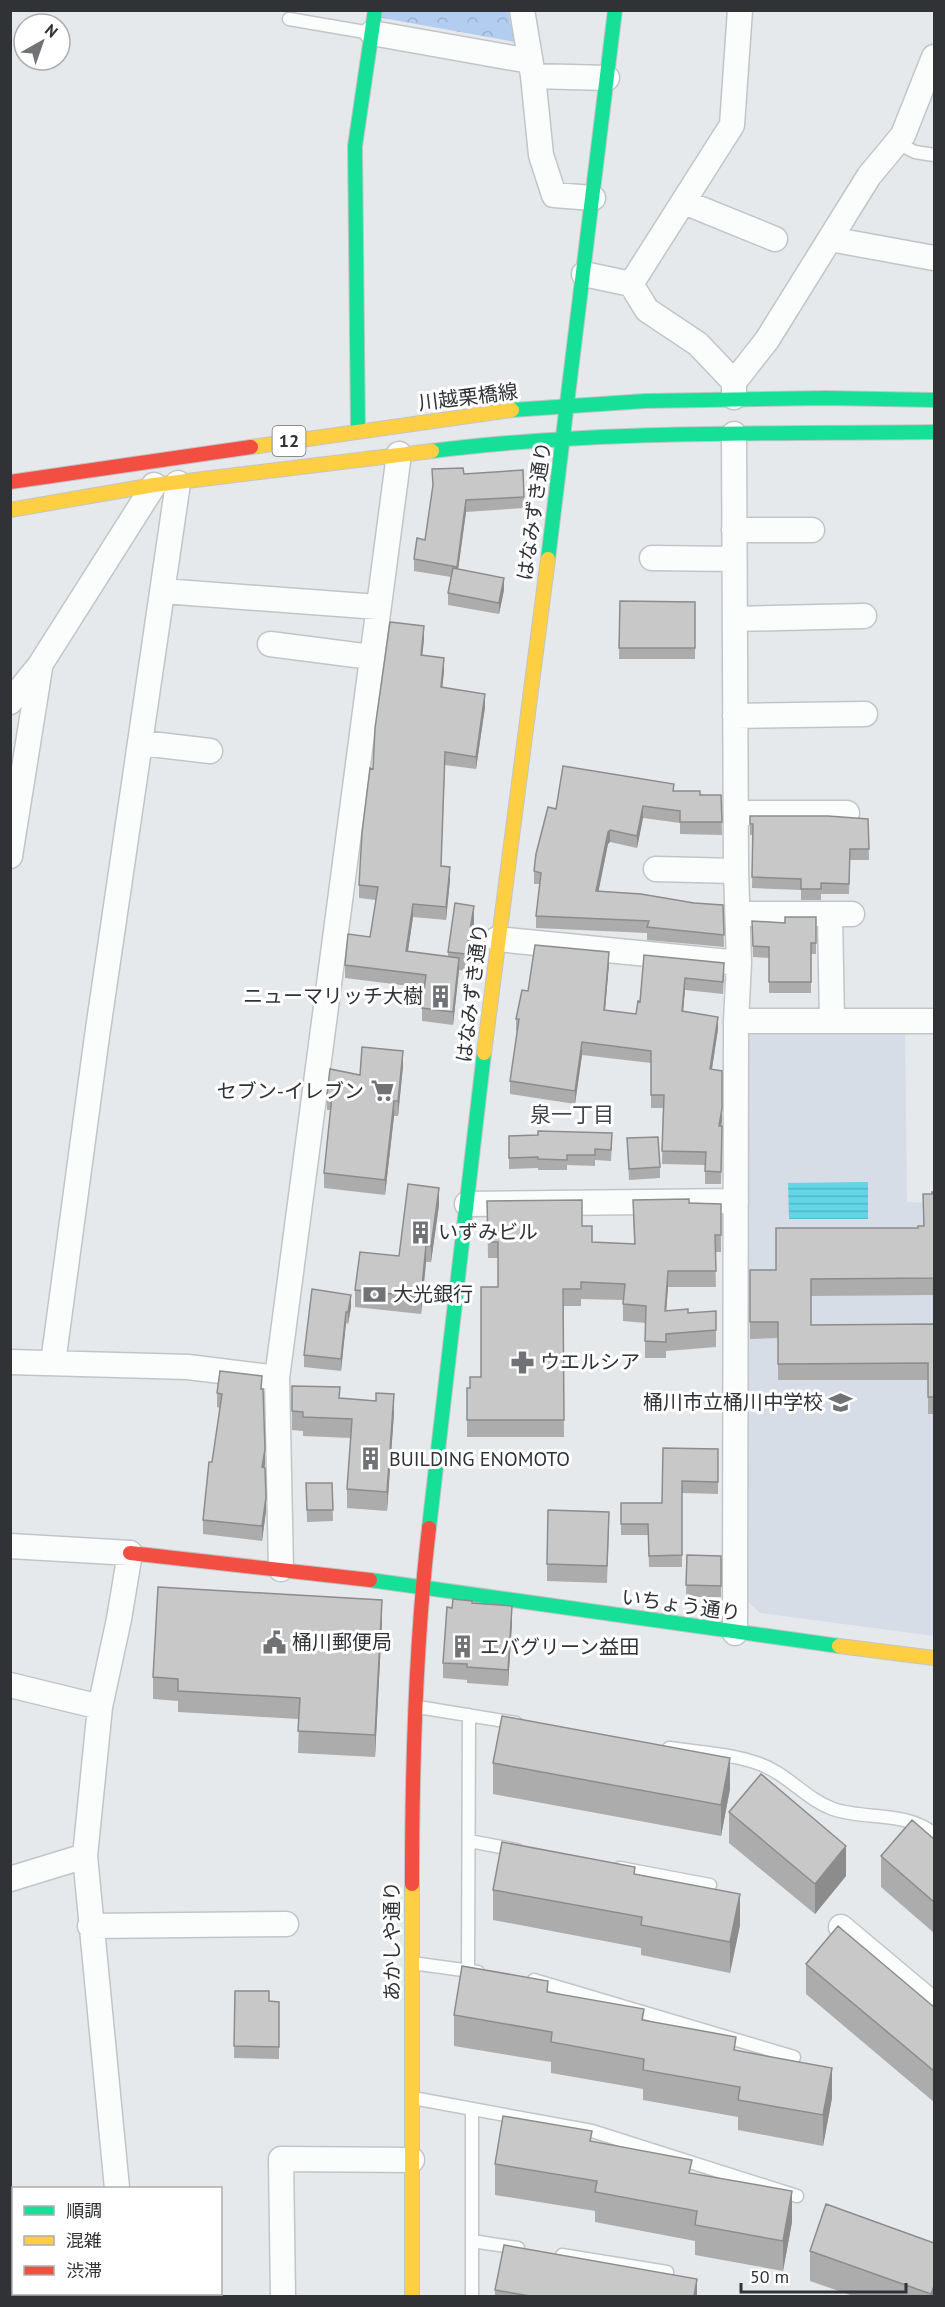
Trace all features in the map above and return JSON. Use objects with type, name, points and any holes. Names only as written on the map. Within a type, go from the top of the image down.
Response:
[{"type":"street","points":[[522,10],[532,68],[541,155],[554,195],[593,198]]},
{"type":"street","name":"はなみずき通り","points":[[422,1586],[497,939],[568,405],[615,10]]},
{"type":"street","points":[[631,284],[732,125],[740,10]]},
{"type":"street","points":[[358,431],[355,146],[373,22],[532,68],[607,78]]},
{"type":"street","points":[[584,274],[631,284],[647,310],[699,344],[734,391],[869,176],[903,135],[930,80],[934,57]]},
{"type":"street","points":[[684,202],[775,239]]},
{"type":"street","points":[[830,238],[934,258]]},
{"type":"street","points":[[826,398],[924,386]]},
{"type":"street","name":"川越栗橋線","points":[[10,482],[499,411],[734,391],[826,398],[934,400]]},
{"type":"street","points":[[830,432],[911,445]]},
{"type":"street","name":"12","points":[[10,510],[154,485],[496,443],[734,434],[934,432]]},
{"type":"street","points":[[734,434],[736,871],[740,963],[735,1021],[735,1633]]},
{"type":"street","points":[[280,1569],[277,1378],[399,454]]},
{"type":"street","points":[[53,1363],[97,1036],[142,743],[178,483]]},
{"type":"street","points":[[10,702],[40,665],[154,485]]},
{"type":"street","points":[[734,530],[813,530]]},
{"type":"street","points":[[652,558],[734,559]]},
{"type":"street","points":[[163,591],[378,607]]},
{"type":"street","points":[[735,619],[864,616]]},
{"type":"street","points":[[270,644],[371,657]]},
{"type":"street","points":[[10,856],[40,665]]},
{"type":"street","points":[[735,716],[865,714]]},
{"type":"street","points":[[142,743],[210,751]]},
{"type":"street","points":[[736,813],[847,813]]},
{"type":"street","points":[[656,868],[736,871]]},
{"type":"street","points":[[738,914],[841,914],[832,1021]]},
{"type":"street","points":[[497,939],[740,963]]},
{"type":"street","points":[[735,1021],[934,1021]]},
{"type":"street","points":[[467,1204],[736,1201]]},
{"type":"street","points":[[10,1362],[188,1367],[277,1378]]},
{"type":"street","points":[[10,1546],[130,1553],[119,1619],[100,1707],[85,1856],[117,2187]]},
{"type":"street","name":"いちょう通り","points":[[130,1553],[422,1586],[735,1633],[934,1658]]},
{"type":"street","name":"あかしや通り","points":[[412,2296],[412,1788],[422,1586]]},
{"type":"street","points":[[10,1685],[100,1707]]},
{"type":"street","points":[[10,1879],[85,1856]]},
{"type":"street","points":[[90,1926],[286,1924]]},
{"type":"street","points":[[841,1927],[934,2005]]},
{"type":"street","points":[[283,2296],[281,2158],[412,2160]]},
{"type":"lane","points":[[289,19],[373,22]]},
{"type":"lane","points":[[897,143],[915,152],[934,154]]},
{"type":"lane","points":[[416,1707],[528,1725]]},
{"type":"lane","points":[[468,1971],[469,1715]]},
{"type":"lane","points":[[657,1746],[751,1761],[775,1771],[810,1798],[834,1809],[908,1821],[934,1834]]},
{"type":"lane","points":[[469,1841],[526,1851]]},
{"type":"lane","points":[[607,1866],[710,1885]]},
{"type":"lane","points":[[412,1963],[489,1973]]},
{"type":"lane","points":[[520,1978],[794,2058]]},
{"type":"lane","points":[[412,2098],[592,2131],[797,2196]]},
{"type":"lane","points":[[472,2109],[472,2296]]},
{"type":"lane","points":[[472,2241],[529,2250]]},
{"type":"lane","points":[[552,2254],[667,2272]]},
{"type":"shaded area","name":"桶川市立桶川中学校","points":[[905,1025],[907,1202],[934,1203],[934,1636],[760,1613],[746,1600],[748,1030]]},
{"type":"shaded area","points":[[868,1182],[868,1219],[789,1219],[788,1183]]},
{"type":"green space","points":[[377,10],[508,11],[515,42],[377,17]]},
{"type":"building","points":[[463,468],[464,474],[523,470],[524,497],[466,500],[457,567],[414,559],[417,538],[425,540],[433,485],[432,469]]},
{"type":"building","points":[[453,568],[504,578],[499,603],[448,593]]},
{"type":"building","points":[[620,601],[695,602],[695,648],[619,648]]},
{"type":"building","points":[[390,622],[424,626],[421,655],[444,658],[441,687],[485,694],[476,757],[445,752],[441,866],[450,867],[446,907],[413,904],[406,951],[459,958],[453,1012],[422,1008],[426,975],[345,965],[348,934],[370,937],[378,887],[359,885],[362,833],[370,768],[373,769],[375,728]]},
{"type":"building","points":[[563,766],[674,784],[673,791],[700,791],[700,795],[721,795],[722,822],[680,822],[680,811],[643,806],[637,836],[610,830],[596,891],[641,894],[694,903],[723,905],[724,935],[647,927],[649,921],[536,916],[541,873],[534,871],[536,854],[548,807],[556,809]]},
{"type":"building","points":[[750,816],[828,816],[868,819],[869,849],[850,849],[849,884],[821,883],[821,889],[801,889],[801,879],[752,877],[753,824],[750,824]]},
{"type":"building","points":[[455,903],[474,906],[466,954],[448,952]]},
{"type":"building","points":[[785,917],[816,917],[816,943],[811,943],[811,982],[769,982],[769,947],[753,946],[752,921],[785,923]]},
{"type":"building","points":[[535,945],[609,952],[604,1010],[636,1014],[638,1001],[640,1002],[644,955],[724,963],[723,982],[685,978],[682,1011],[718,1017],[710,1069],[722,1071],[722,1108],[719,1126],[722,1126],[721,1172],[705,1171],[706,1152],[662,1151],[664,1095],[651,1095],[651,1051],[582,1042],[575,1091],[510,1081],[519,1019],[516,1019],[522,990],[528,991]]},
{"type":"building","points":[[362,1047],[403,1051],[398,1101],[394,1101],[385,1180],[324,1173],[332,1096],[327,1095],[330,1069],[360,1075]]},
{"type":"building","points":[[538,1131],[612,1133],[611,1150],[595,1149],[595,1155],[567,1155],[567,1160],[538,1159],[538,1157],[509,1158],[509,1136],[538,1135]]},
{"type":"building","points":[[658,1137],[660,1167],[629,1169],[627,1138]]},
{"type":"building","points":[[408,1184],[439,1188],[431,1246],[426,1245],[421,1297],[355,1290],[360,1252],[399,1256]]},
{"type":"building","points":[[934,1192],[934,1278],[811,1279],[811,1325],[934,1324],[934,1397],[928,1397],[928,1363],[778,1364],[778,1322],[750,1322],[750,1270],[776,1270],[776,1228],[918,1228],[918,1226],[924,1226],[923,1194],[932,1194]]},
{"type":"building","points":[[689,1199],[689,1203],[721,1204],[721,1235],[715,1235],[716,1271],[668,1271],[665,1311],[688,1309],[688,1313],[716,1311],[716,1330],[666,1334],[666,1342],[645,1341],[646,1306],[623,1304],[625,1284],[581,1282],[581,1289],[563,1289],[564,1420],[467,1420],[467,1388],[470,1388],[470,1377],[481,1377],[481,1287],[498,1287],[498,1242],[488,1242],[487,1201],[582,1200],[582,1226],[592,1226],[592,1242],[635,1244],[633,1200]]},
{"type":"building","points":[[312,1289],[351,1295],[348,1312],[346,1312],[341,1359],[304,1355]]},
{"type":"building","points":[[220,1371],[262,1376],[265,1449],[262,1467],[265,1468],[266,1497],[262,1526],[203,1520],[209,1462],[212,1462],[222,1394],[217,1393]]},
{"type":"building","points":[[292,1386],[340,1387],[339,1398],[376,1401],[376,1393],[394,1394],[387,1492],[347,1489],[352,1419],[303,1417],[303,1412],[292,1411]]},
{"type":"building","points":[[663,1448],[718,1449],[718,1482],[682,1481],[682,1555],[649,1556],[648,1524],[621,1524],[621,1503],[662,1503]]},
{"type":"building","points":[[306,1483],[332,1483],[333,1510],[307,1510]]},
{"type":"building","points":[[548,1510],[609,1512],[607,1566],[547,1564]]},
{"type":"building","points":[[687,1555],[721,1556],[721,1586],[686,1585]]},
{"type":"building","points":[[158,1587],[382,1600],[375,1735],[298,1731],[300,1698],[178,1691],[178,1679],[153,1677]]},
{"type":"building","points":[[453,1599],[512,1606],[508,1670],[443,1663],[447,1607],[452,1608]]},
{"type":"building","points":[[502,1716],[730,1758],[721,1805],[493,1763]]},
{"type":"building","points":[[761,1774],[846,1846],[815,1884],[729,1812]]},
{"type":"building","points":[[912,1820],[934,1839],[934,1902],[881,1856]]},
{"type":"building","points":[[502,1842],[635,1867],[634,1874],[740,1894],[730,1942],[641,1925],[642,1917],[493,1890]]},
{"type":"building","points":[[838,1926],[934,2007],[934,2071],[806,1964]]},
{"type":"building","points":[[462,1966],[548,1981],[547,1992],[644,2009],[642,2020],[736,2037],[734,2050],[832,2068],[823,2115],[738,2100],[740,2087],[643,2070],[644,2059],[551,2042],[552,2032],[454,2015]]},
{"type":"building","points":[[235,1991],[269,1991],[269,2001],[279,2002],[279,2047],[234,2046]]},
{"type":"building","points":[[503,2116],[592,2131],[590,2141],[692,2160],[689,2173],[792,2191],[783,2241],[695,2225],[697,2211],[595,2192],[597,2181],[495,2164]]},
{"type":"building","points":[[826,2204],[934,2243],[934,2286],[931,2294],[810,2251]]},
{"type":"building","points":[[504,2245],[697,2279],[694,2296],[530,2296],[495,2290]]},
{"type":"traffic: fast","points":[[358,431],[355,146],[375,10]]},
{"type":"traffic: fast","points":[[548,559],[615,10]]},
{"type":"traffic: fast","points":[[512,410],[645,401],[826,398],[934,400]]},
{"type":"traffic: fast","points":[[432,451],[494,444],[619,436],[934,432]]},
{"type":"traffic: fast","points":[[429,1528],[484,1053]]},
{"type":"traffic: fast","points":[[370,1580],[839,1646]]},
{"type":"traffic: slow","points":[[251,447],[512,410]]},
{"type":"traffic: slow","points":[[10,510],[154,485],[432,451]]},
{"type":"traffic: slow","points":[[484,1053],[548,559]]},
{"type":"traffic: slow","points":[[839,1646],[934,1658]]},
{"type":"traffic: slow","points":[[412,1884],[412,2296]]},
{"type":"traffic: jam","points":[[10,482],[251,447]]},
{"type":"traffic: jam","points":[[412,1884],[415,1706],[420,1617],[429,1528]]},
{"type":"traffic: jam","points":[[130,1553],[370,1580]]},
{"type":"place","name":"ニューマリッチ大樹","points":[[441,996]]},
{"type":"place","name":"セブン-イレブン","points":[[382,1091]]},
{"type":"place","name":"いずみビル","points":[[420,1232]]},
{"type":"place","name":"大光銀行","points":[[375,1294]]},
{"type":"place","name":"ウエルシア","points":[[522,1362]]},
{"type":"place","name":"桶川市立桶川中学校","points":[[841,1402]]},
{"type":"place","name":"BUILDING ENOMOTO","points":[[371,1459]]},
{"type":"place","name":"桶川郵便局","points":[[274,1642]]},
{"type":"place","name":"エバグリーン益田","points":[[462,1647]]},
{"type":"district","name":"泉一丁目","points":[[572,1115]]}]
